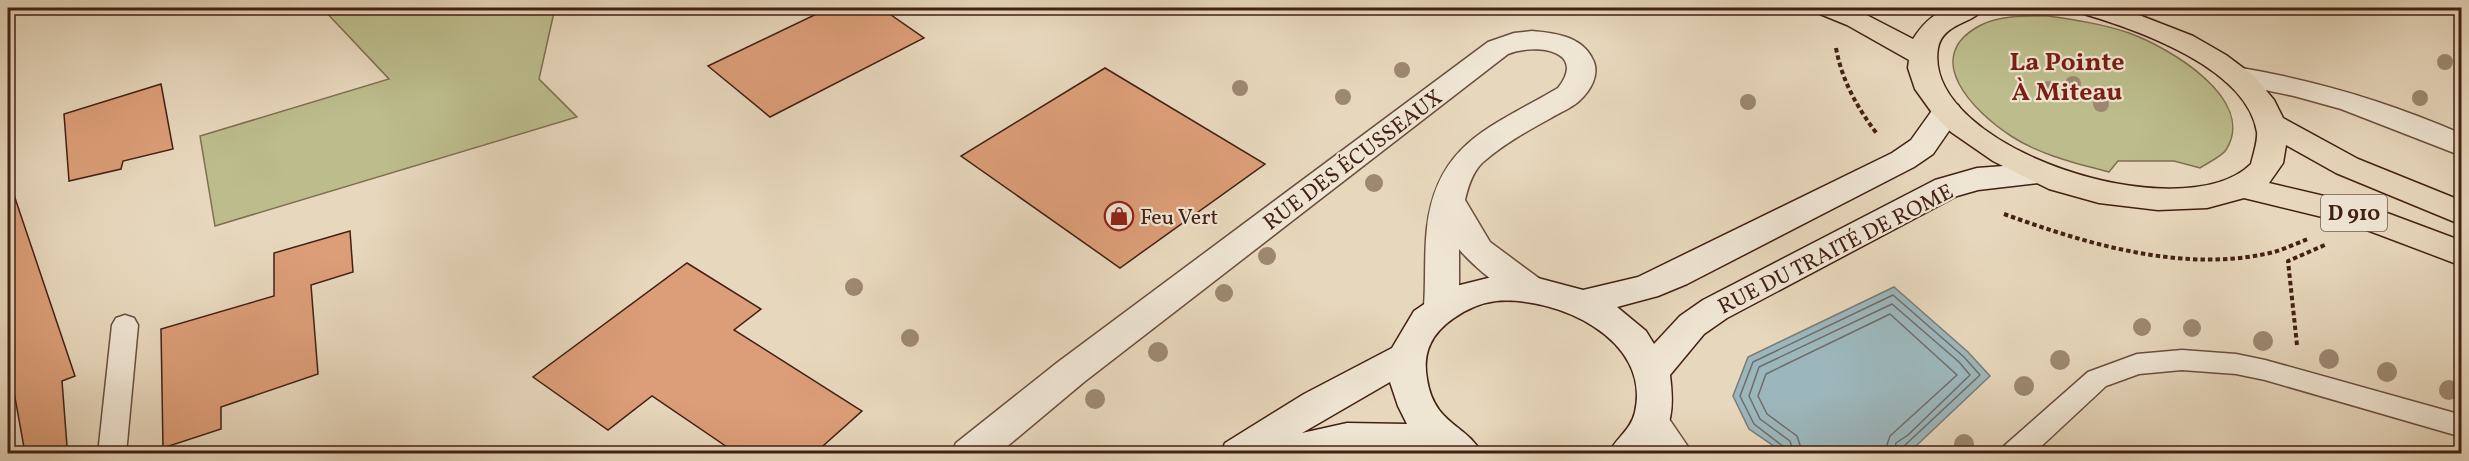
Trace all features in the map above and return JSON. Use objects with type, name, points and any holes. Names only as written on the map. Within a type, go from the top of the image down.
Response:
[{"type":"main road","points":[[1830,8],[1857,19],[1922,56]]},
{"type":"main road","points":[[1963,8],[1942,21],[1927,37],[1922,56],[1928,82],[1947,112],[1972,135],[2002,155],[2077,186],[2122,196],[2169,201],[2208,198],[2242,187],[2264,170],[2273,150],[2271,124],[2260,103],[2236,76],[2208,55],[2128,13],[2094,8]]},
{"type":"main road","name":"D 910","points":[[2271,124],[2347,166],[2462,214]]},
{"type":"main road","name":"D 910","points":[[2242,187],[2359,215],[2462,254]]},
{"type":"street","name":"RUE DES ÉCUSSEAUX","points":[[970,453],[1071,372],[1498,48],[1518,39],[1542,39],[1565,46],[1579,58],[1584,70],[1581,83],[1568,95],[1476,152],[1462,166],[1449,201],[1443,237],[1444,278],[1441,306]]},
{"type":"street","points":[[2236,76],[2302,87],[2404,121],[2462,146]]},
{"type":"street","points":[[1582,303],[1616,296],[1675,275],[1903,160],[1922,147],[1947,112]]},
{"type":"street","name":"RUE DU TRAITÉ DE ROME","points":[[1651,372],[1685,332],[1715,309],[1946,188],[1977,179],[2044,174]]},
{"type":"street","points":[[1449,201],[1468,237],[1478,250],[1528,288]]},
{"type":"street","points":[[1455,449],[1421,417],[1407,387],[1406,357],[1418,328],[1441,306],[1467,294],[1487,290],[1528,288],[1582,303],[1612,321],[1636,345],[1651,372],[1656,395],[1653,418],[1638,445],[1627,453]]},
{"type":"street","points":[[1239,453],[1317,404],[1406,357]]},
{"type":"street","points":[[1289,453],[1338,440],[1371,436],[1455,449]]},
{"type":"lane","points":[[112,453],[125,325]]},
{"type":"lane","points":[[2014,453],[2097,379],[2136,364],[2182,360],[2236,364],[2265,370],[2462,426]]},
{"type":"lane","points":[[1653,418],[1679,453]]},
{"type":"path","points":[[2298,351],[2288,261],[2315,251],[2348,233],[2355,227],[2359,215]]},
{"type":"green space","points":[[322,8],[555,8],[539,79],[577,117],[215,226],[200,136],[389,79]]},
{"type":"green space","points":[[2048,16],[2129,33],[2165,50],[2185,63],[2220,94],[2230,112],[2233,131],[2224,153],[2200,168],[2174,161],[2118,161],[2109,172],[2046,153],[2022,143],[1997,126],[1969,99],[1959,84],[1953,68],[1954,52],[1963,38],[1981,25],[1997,19]]},
{"type":"water","points":[[1894,287],[1968,352],[1990,376],[1916,446],[1902,453],[1784,453],[1749,429],[1733,396],[1748,357]]},
{"type":"building","points":[[829,8],[881,8],[924,38],[770,117],[708,66]]},
{"type":"building","name":"Feu Vert","points":[[1105,68],[1265,164],[1120,268],[961,156]]},
{"type":"building","points":[[161,84],[173,149],[123,161],[121,169],[69,181],[64,114]]},
{"type":"building","points":[[14,195],[75,376],[62,381],[67,446],[49,453],[25,453],[12,381],[8,324],[8,196]]},
{"type":"building","points":[[350,231],[353,272],[311,285],[318,374],[221,407],[221,429],[163,448],[161,329],[274,296],[274,253]]},
{"type":"building","points":[[687,263],[761,309],[734,330],[862,411],[815,453],[736,453],[652,396],[608,430],[533,377]]},
{"type":"place","name":"Feu Vert","points":[[1119,216]]},
{"type":"district","name":"La Pointe À Miteau","points":[[2067,76]]}]
